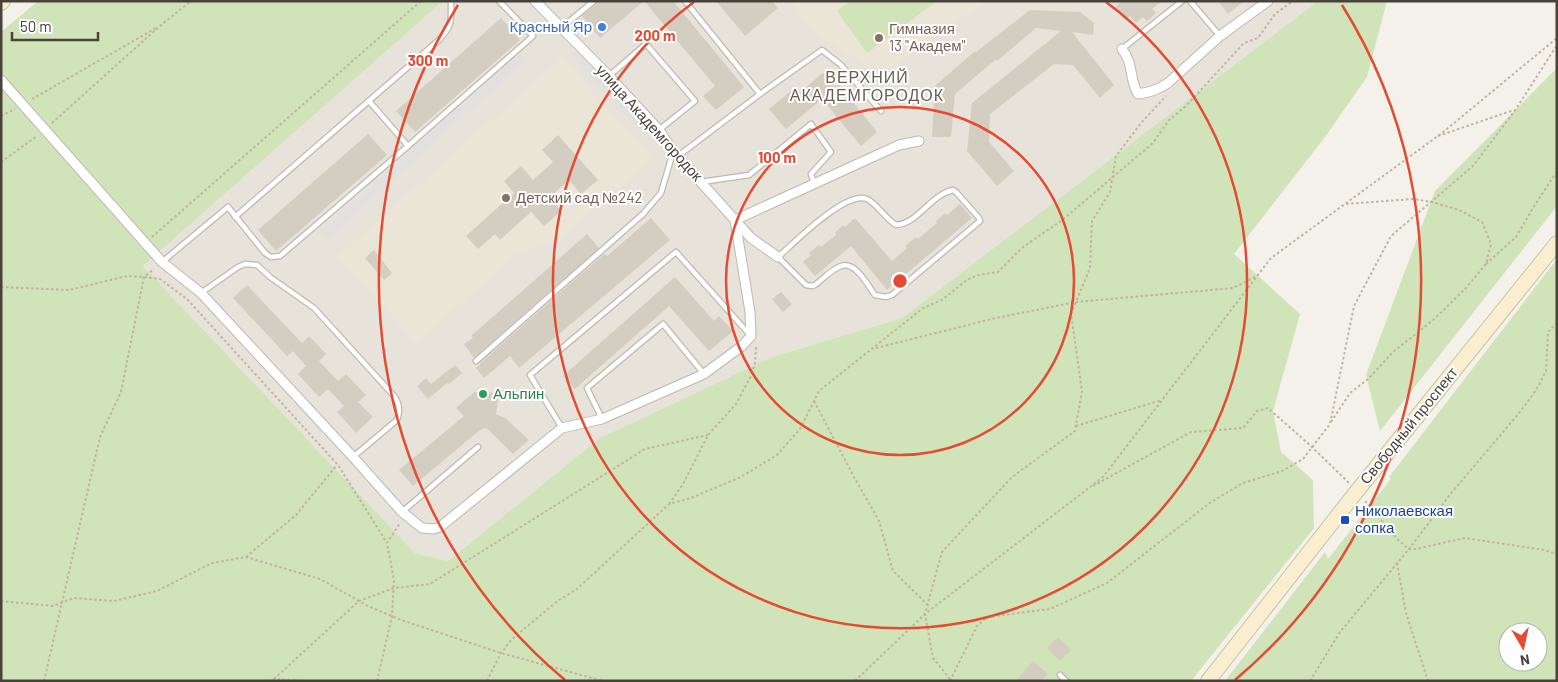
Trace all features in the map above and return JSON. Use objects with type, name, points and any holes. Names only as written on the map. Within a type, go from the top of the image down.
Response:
[{"type":"main road","name":"Свободный проспект","points":[[1208,681],[1357,491],[1557,243]]},
{"type":"street","name":"улица Академгородок","points":[[535,1],[659,130],[675,153],[751,238],[778,258]]},
{"type":"street","points":[[1122,49],[1128,56],[1134,87],[1138,94],[1150,92],[1168,83],[1220,36],[1268,1]]},
{"type":"street","points":[[1,80],[162,262],[201,293],[400,510],[422,528],[440,526],[562,428],[602,419],[704,374],[742,346],[751,336],[750,312],[735,220],[900,145],[920,141]]},
{"type":"lane","points":[[236,218],[446,33],[451,19],[451,1]]},
{"type":"lane","points":[[162,262],[228,208],[265,253],[271,257],[280,256],[533,36],[499,1]]},
{"type":"lane","points":[[561,28],[594,1]]},
{"type":"lane","points":[[685,1],[760,94]]},
{"type":"lane","points":[[1122,49],[1182,1]]},
{"type":"lane","points":[[1190,1],[1220,36]]},
{"type":"lane","points":[[609,76],[646,44],[695,101],[659,130]]},
{"type":"lane","points":[[476,361],[643,214],[661,193],[675,153],[822,50],[841,65],[881,111]]},
{"type":"lane","points":[[369,100],[408,146]]},
{"type":"lane","points":[[701,182],[749,175],[811,124],[831,152],[811,174],[814,184]]},
{"type":"lane","points":[[953,190],[980,218],[980,221],[892,295],[886,297],[875,295],[856,269],[851,266],[840,266],[812,286],[806,285],[778,258],[833,209],[846,201],[856,199],[869,199],[890,222],[896,225],[907,222],[940,195],[953,190]]},
{"type":"lane","points":[[562,428],[530,375],[676,252],[751,336]]},
{"type":"lane","points":[[201,293],[238,267],[245,264],[258,265],[270,277],[314,308],[395,397],[399,404],[400,412],[397,420],[353,457]]},
{"type":"lane","points":[[602,419],[587,388],[663,324],[704,374]]},
{"type":"lane","points":[[400,510],[478,447]]},
{"type":"lane","points":[[1060,675],[1066,681]]},
{"type":"path","points":[[1,162],[44,130],[161,25],[191,1]]},
{"type":"path","points":[[146,242],[422,1]]},
{"type":"path","points":[[669,504],[691,498],[741,477],[777,455],[800,429],[819,391],[923,308],[942,300],[967,280],[978,275],[998,272],[1023,247],[1061,220],[1153,143],[1169,120],[1186,106],[1244,44],[1258,38],[1275,14],[1293,1]]},
{"type":"path","points":[[1,116],[161,25]]},
{"type":"path","points":[[855,681],[925,614],[1103,477],[1271,258],[1436,137],[1557,38]]},
{"type":"path","points":[[1330,424],[1354,306],[1392,236],[1473,166],[1516,110],[1557,45]]},
{"type":"path","points":[[1167,96],[1140,123],[1116,156],[1110,192],[1092,221],[1090,268],[1071,314],[1082,391],[1075,431],[1012,477],[942,552],[925,614],[933,658],[950,680],[977,626],[987,617],[1050,609],[1108,583],[1211,502],[1242,483],[1282,471],[1303,458],[1330,424],[1350,393],[1368,379],[1393,352],[1432,321],[1486,264],[1516,237],[1532,208],[1557,171]]},
{"type":"path","points":[[1436,137],[1516,110]]},
{"type":"path","points":[[1344,204],[1413,199],[1432,202],[1459,210],[1482,222],[1491,244],[1486,264]]},
{"type":"path","points":[[44,681],[100,437],[121,392],[144,277],[162,262]]},
{"type":"path","points":[[1,287],[69,290],[127,276],[144,277],[160,279],[187,299],[338,465],[387,543],[394,588],[392,616],[378,681]]},
{"type":"path","points":[[874,348],[996,318],[1076,302],[1233,288],[1257,277]]},
{"type":"path","points":[[1310,681],[1340,632],[1536,390],[1546,371],[1548,332],[1557,323]]},
{"type":"path","points":[[487,681],[501,653],[512,639],[558,600],[577,589],[669,504],[683,484],[708,435],[736,404],[751,376],[756,363],[756,346],[751,336]]},
{"type":"path","points":[[1076,426],[1162,400]]},
{"type":"path","points":[[814,401],[879,521],[893,570],[928,605]]},
{"type":"path","points":[[1087,489],[1191,432],[1243,428],[1257,411],[1268,408],[1357,491],[1399,541],[1409,549],[1465,538],[1544,550],[1557,554]]},
{"type":"path","points":[[274,679],[359,601],[394,588],[430,584],[645,450],[708,435]]},
{"type":"path","points":[[246,557],[296,515],[338,465]]},
{"type":"path","points":[[387,543],[402,520],[400,510]]},
{"type":"path","points":[[1,601],[53,606],[74,598],[114,600],[157,592],[212,563],[246,557],[320,578],[359,601],[392,616],[501,653],[603,681]]},
{"type":"path","points":[[1397,563],[1406,613],[1428,681]]},
{"type":"path","points":[[268,681],[274,679],[302,681]]},
{"type":"shaded area","points":[[443,1],[1318,1],[902,318],[772,357],[600,438],[448,561],[415,553],[143,266]]},
{"type":"shaded area","name":"Гимназия 13 \"Академ\"","points":[[790,1],[986,1],[882,75],[812,30]]},
{"type":"shaded area","points":[[578,49],[642,121],[636,127],[572,55]]},
{"type":"shaded area","points":[[520,53],[526,60],[328,238],[321,231]]},
{"type":"shaded area","name":"Детский сад №242","points":[[562,58],[652,159],[564,236],[514,255],[417,343],[337,257]]},
{"type":"green space","points":[[38,1],[443,1],[143,266],[415,553],[448,561],[600,438],[772,357],[902,318],[1318,1],[1387,1],[1367,77],[1325,137],[1234,254],[1300,314],[1273,411],[1281,452],[1313,480],[1314,528],[1191,681],[1,681],[1,32]]},
{"type":"green space","points":[[850,1],[937,1],[867,53],[837,11]]},
{"type":"green space","points":[[1557,68],[1557,206],[1380,431],[1366,375],[1435,191]]},
{"type":"green space","points":[[1557,259],[1557,681],[1225,681],[1325,552],[1328,559],[1390,480],[1389,477]]},
{"type":"building","name":"Красный Яр","points":[[600,1],[644,1],[600,38],[582,16]]},
{"type":"building","points":[[644,1],[673,1],[744,87],[716,110],[703,96],[715,86]]},
{"type":"building","points":[[716,1],[772,1],[778,8],[745,36]]},
{"type":"building","points":[[1122,1],[1162,1],[1152,9],[1156,13],[1147,21],[1143,17],[1136,23],[1130,16],[1125,20],[1115,7]]},
{"type":"building","points":[[1218,1],[1244,1],[1228,14]]},
{"type":"building","points":[[1030,10],[1080,12],[1094,23],[1093,35],[1072,32],[1114,85],[1100,98],[1073,65],[1054,64],[990,114],[989,142],[1014,171],[997,186],[967,151],[972,103],[1061,31],[1036,28],[955,94],[951,137],[932,137],[935,86],[975,51]]},
{"type":"building","points":[[501,18],[520,40],[415,132],[396,111]]},
{"type":"building","points":[[823,73],[835,87],[838,84],[877,132],[861,146],[822,99],[786,129],[769,109],[791,91],[795,96]]},
{"type":"building","points":[[368,134],[387,155],[276,251],[258,230]]},
{"type":"building","points":[[558,135],[598,180],[581,194],[569,180],[550,197],[561,211],[544,226],[531,212],[500,240],[495,234],[478,249],[466,236],[514,193],[504,181],[521,166],[533,180],[553,162],[542,150]]},
{"type":"building","points":[[960,204],[972,218],[887,290],[851,246],[815,276],[803,262],[811,255],[809,253],[819,245],[821,247],[836,235],[835,233],[843,225],[845,227],[855,218],[892,261],[907,248],[905,246],[916,237],[918,239],[937,223],[936,221],[945,213],[947,215]]},
{"type":"building","points":[[651,218],[670,240],[519,368],[510,356],[484,378],[476,368],[479,364],[604,254],[607,256]]},
{"type":"building","points":[[587,234],[599,248],[474,358],[464,344],[473,338],[471,336]]},
{"type":"building","points":[[374,250],[392,273],[384,280],[365,258]]},
{"type":"building","points":[[675,277],[714,321],[719,316],[733,331],[709,351],[669,306],[575,389],[563,376]]},
{"type":"building","points":[[247,285],[302,343],[309,336],[326,354],[319,361],[338,381],[346,374],[366,395],[358,402],[373,417],[356,433],[337,412],[344,406],[328,389],[319,397],[298,374],[306,366],[293,351],[287,356],[233,298]]},
{"type":"building","points":[[781,292],[792,304],[783,312],[772,299]]},
{"type":"building","points":[[455,365],[462,373],[428,399],[417,386],[426,378],[431,384]]},
{"type":"building","points":[[474,392],[499,393],[496,414],[505,418],[529,440],[513,454],[486,428],[480,430],[413,486],[399,470],[464,416],[456,408]]},
{"type":"building","points":[[1058,637],[1071,650],[1060,661],[1047,648]]},
{"type":"building","points":[[1033,661],[1048,674],[1042,681],[1016,681]]},
{"type":"place","name":"Красный Яр","points":[[602,27]]},
{"type":"place","name":"Гимназия 13 \"Академ\"","points":[[879,38]]},
{"type":"place","name":"Детский сад №242","points":[[506,198]]},
{"type":"place","name":"Альпин","points":[[483,394]]},
{"type":"place","name":"Николаевская сопка","points":[[1345,520]]},
{"type":"district","name":"ВЕРХНИЙ АКАДЕМГОРОДОК","points":[[867,86]]}]
